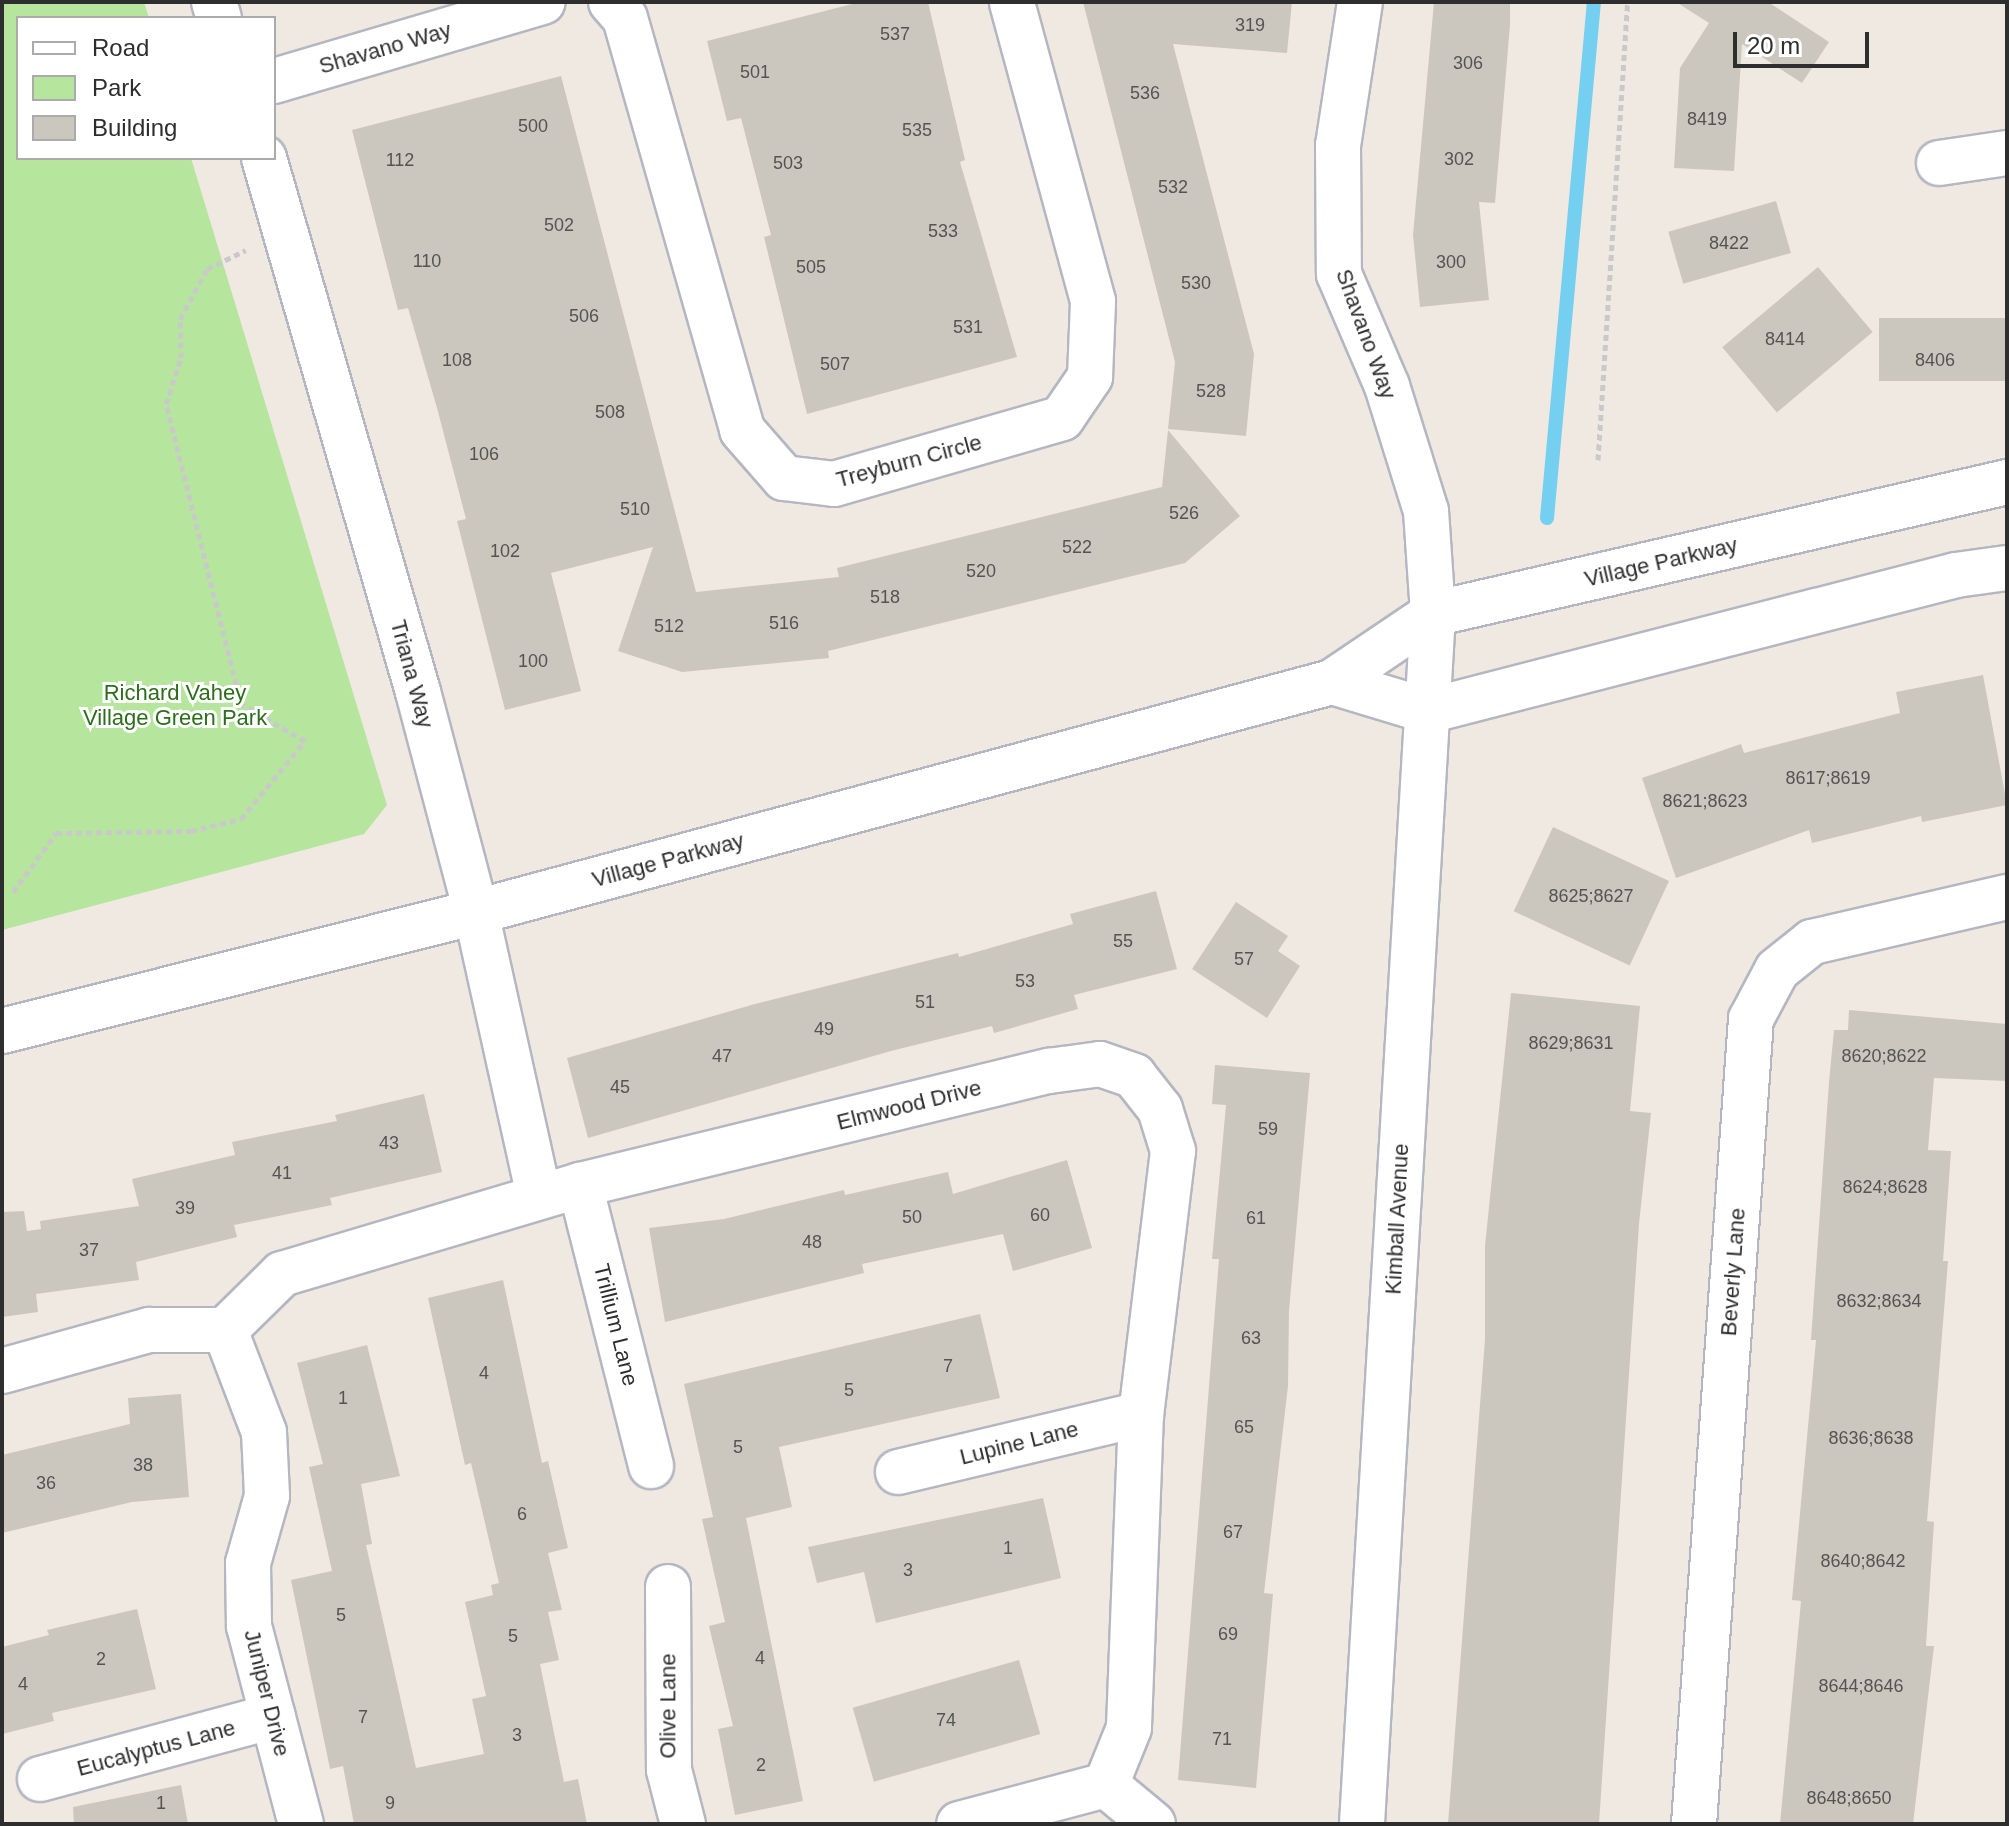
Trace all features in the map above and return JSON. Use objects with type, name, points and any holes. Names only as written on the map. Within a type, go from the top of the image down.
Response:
[{"type":"street","name":"Shavano Way","points":[[276,80],[543,2]]},
{"type":"street","name":"Treyburn Circle","points":[[611,2],[625,18],[742,430],[784,478],[834,484],[1062,418],[1090,377],[1093,301],[1012,2]]},
{"type":"street","name":"Shavano Way","points":[[1360,2],[1338,145],[1339,274],[1387,386],[1426,511],[1433,614]]},
{"type":"street","points":[[1939,163],[2007,153]]},
{"type":"street","name":"Triana Way","points":[[265,160],[476,912],[560,1191]]},
{"type":"street","name":"Village Parkway","points":[[2,1031],[476,912],[1332,682],[1433,614],[2007,482]]},
{"type":"street","points":[[1332,682],[1428,711],[1956,575],[2007,568]]},
{"type":"street","name":"Kimball Avenue","points":[[1362,1824],[1433,614]]},
{"type":"street","name":"Beverly Lane","points":[[1694,1824],[1751,1019],[1777,970],[1812,942],[2007,897]]},
{"type":"street","name":"Elmwood Drive","points":[[225,1330],[282,1274],[560,1191],[1049,1071],[1100,1064],[1134,1076],[1160,1109],[1173,1151],[1141,1414],[1129,1728],[1106,1785]]},
{"type":"street","name":"Trillium Lane","points":[[560,1191],[651,1466]]},
{"type":"street","points":[[2,1371],[149,1330],[225,1330]]},
{"type":"street","name":"Juniper Drive","points":[[225,1330],[264,1432],[267,1496],[248,1563],[249,1626],[301,1824]]},
{"type":"street","name":"Lupine Lane","points":[[898,1472],[1141,1414]]},
{"type":"street","name":"Olive Lane","points":[[668,1587],[669,1770],[683,1824]]},
{"type":"street","name":"Eucalyptus Lane","points":[[40,1779],[273,1716]]},
{"type":"street","points":[[959,1824],[1106,1785],[1153,1824]]},
{"type":"path","points":[[1598,460],[1628,2]]},
{"type":"path","points":[[13,892],[56,833],[191,831],[241,819],[305,741],[241,704],[166,404],[181,358],[180,319],[207,269],[288,237]]},
{"type":"green space","name":"Richard Vahey Village Green Park","points":[[2,2],[144,2],[148,16],[16,16],[16,160],[192,160],[387,805],[364,834],[2,930]]},
{"type":"building","points":[[860,2],[928,2],[965,160],[960,162],[1017,357],[807,414],[764,237],[771,235],[741,118],[727,121],[707,41]]},
{"type":"building","points":[[1083,2],[1292,2],[1287,53],[1173,44],[1254,354],[1246,436],[1168,429],[1175,362]]},
{"type":"building","points":[[1434,2],[1510,2],[1510,25],[1495,203],[1479,202],[1489,300],[1420,307],[1413,235]]},
{"type":"building","points":[[1676,2],[1768,2],[1829,42],[1802,83],[1742,44],[1734,171],[1674,168],[1680,68],[1709,23]]},
{"type":"building","points":[[561,76],[696,592],[839,577],[837,568],[1162,487],[1168,430],[1240,516],[1185,563],[828,651],[829,658],[682,672],[618,651],[653,547],[551,573],[581,691],[505,710],[457,521],[466,519],[437,408],[408,308],[398,310],[352,130]]},
{"type":"building","points":[[1776,201],[1791,253],[1683,284],[1668,232]]},
{"type":"building","points":[[1818,267],[1873,332],[1777,412],[1722,347]]},
{"type":"building","points":[[1879,318],[2007,318],[2007,381],[1879,381]]},
{"type":"building","points":[[1983,675],[2007,805],[1922,822],[1921,816],[1812,843],[1809,830],[1676,878],[1642,778],[1741,744],[1744,753],[1900,713],[1896,692]]},
{"type":"building","points":[[1553,827],[1669,881],[1630,965],[1514,911]]},
{"type":"building","points":[[1156,891],[1177,969],[1074,995],[1078,1009],[994,1033],[992,1026],[891,1051],[588,1138],[567,1058],[755,1004],[958,953],[959,957],[1073,924],[1070,914]]},
{"type":"building","points":[[1236,902],[1288,936],[1278,951],[1300,966],[1267,1018],[1192,969]]},
{"type":"building","points":[[1511,993],[1640,1006],[1630,1111],[1651,1113],[1639,1224],[1599,1824],[1448,1824],[1485,1339],[1485,1246]]},
{"type":"building","points":[[1849,1010],[2007,1024],[2007,1081],[1934,1078],[1928,1150],[1951,1151],[1943,1261],[1948,1261],[1927,1521],[1934,1522],[1926,1646],[1934,1646],[1913,1824],[1780,1824],[1801,1601],[1792,1600],[1816,1340],[1811,1340],[1829,1082],[1834,1030],[1848,1030]]},
{"type":"building","points":[[1215,1065],[1310,1073],[1289,1311],[1288,1386],[1264,1593],[1273,1594],[1256,1788],[1178,1780],[1219,1259],[1212,1259],[1226,1105],[1212,1104]]},
{"type":"building","points":[[424,1094],[442,1172],[330,1198],[332,1205],[234,1225],[237,1237],[136,1262],[139,1280],[36,1294],[38,1312],[2,1317],[2,1212],[24,1211],[27,1231],[41,1229],[40,1221],[139,1206],[132,1179],[235,1155],[232,1142],[337,1121],[335,1115]]},
{"type":"building","points":[[1067,1160],[1092,1248],[1013,1271],[1003,1234],[862,1264],[864,1273],[665,1322],[649,1228],[724,1219],[844,1190],[845,1195],[948,1172],[953,1194]]},
{"type":"building","points":[[503,1280],[542,1463],[548,1461],[568,1548],[548,1553],[562,1610],[548,1612],[559,1660],[540,1664],[564,1782],[578,1779],[587,1824],[354,1824],[343,1766],[330,1769],[291,1580],[332,1571],[309,1467],[323,1464],[297,1363],[367,1345],[400,1476],[361,1484],[372,1544],[366,1545],[416,1768],[484,1754],[472,1699],[486,1696],[465,1602],[493,1595],[491,1585],[499,1583],[471,1463],[465,1465],[428,1298]]},
{"type":"building","points":[[980,1314],[1000,1398],[779,1447],[792,1507],[746,1518],[803,1801],[735,1815],[718,1729],[733,1726],[709,1626],[725,1622],[702,1519],[713,1517],[684,1384]]},
{"type":"building","points":[[181,1394],[189,1497],[132,1502],[2,1533],[2,1455],[130,1424],[128,1398]]},
{"type":"building","points":[[1043,1498],[1061,1578],[876,1623],[864,1572],[817,1583],[808,1547]]},
{"type":"building","points":[[137,1609],[156,1689],[52,1713],[54,1721],[2,1734],[2,1647],[49,1635],[47,1630]]},
{"type":"building","points":[[1019,1660],[1040,1734],[874,1782],[853,1708]]},
{"type":"building","points":[[181,1785],[188,1824],[74,1824],[73,1807]]},
{"type":"waterway","points":[[1547,518],[1594,2]]}]
